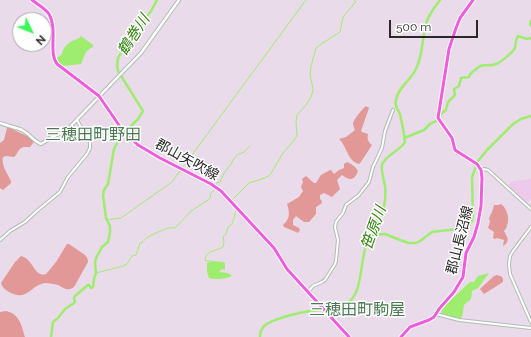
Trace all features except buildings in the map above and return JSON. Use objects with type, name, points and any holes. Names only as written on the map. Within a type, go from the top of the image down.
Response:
[{"type":"main road","name":"郡山矢吹線","points":[[32,0],[48,13],[51,19],[53,30],[53,56],[55,62],[100,96],[125,133],[135,142],[221,191],[274,248],[287,269],[349,337]]},
{"type":"main road","points":[[0,123],[24,131],[41,144],[67,129],[141,53],[179,0]]},
{"type":"main road","points":[[473,0],[460,18],[448,49],[439,118],[452,138],[455,150],[475,163],[480,169]]},
{"type":"main road","name":"郡山長沼線","points":[[401,337],[410,327],[434,317],[439,309],[453,294],[463,278],[466,253],[480,216],[482,178],[480,169]]},
{"type":"street","points":[[308,292],[313,286],[325,280],[335,264],[338,240],[335,227],[336,222],[343,213],[346,205],[359,195],[369,182],[373,167],[382,148],[386,126],[393,110]]},
{"type":"street","points":[[0,240],[10,231],[25,222],[60,192],[68,177],[87,154],[90,148],[90,139],[77,120]]},
{"type":"street","points":[[480,169],[488,170],[531,209]]},
{"type":"street","points":[[531,227],[513,251],[508,264],[510,274],[531,322]]},
{"type":"street","points":[[436,314],[459,320],[531,328]]},
{"type":"shaded area","points":[[81,36],[93,45],[93,47],[86,52],[81,64],[61,65],[56,59],[62,54],[67,45]]},
{"type":"shaded area","points":[[366,106],[369,108],[361,131],[368,134],[368,140],[372,145],[359,164],[352,160],[339,139],[346,137],[355,130],[353,124],[354,121]]},
{"type":"shaded area","points":[[7,128],[31,138],[34,142],[30,147],[20,149],[14,157],[3,157],[4,166],[11,183],[3,190],[0,188],[0,143],[4,140]]},
{"type":"shaded area","points":[[347,162],[354,166],[358,171],[355,177],[350,179],[342,175],[337,180],[340,189],[332,197],[324,193],[320,195],[320,199],[322,201],[321,204],[316,207],[316,214],[309,222],[304,222],[296,216],[293,220],[293,225],[299,228],[300,230],[298,233],[284,227],[283,225],[289,216],[287,204],[299,197],[303,191],[301,187],[303,182],[302,179],[306,176],[316,183],[321,175],[330,170],[334,174],[344,168],[344,164]]},
{"type":"shaded area","points":[[531,179],[531,199],[526,203],[508,186],[513,181]]},
{"type":"shaded area","points":[[501,204],[508,217],[507,227],[504,231],[508,241],[503,246],[504,240],[493,238],[494,232],[488,228],[490,222],[489,218],[494,205]]},
{"type":"shaded area","points":[[67,244],[85,255],[88,261],[74,287],[66,289],[58,285],[45,283],[40,284],[25,294],[15,295],[3,287],[1,283],[15,262],[21,256],[29,261],[36,271],[46,274],[56,262]]},
{"type":"shaded area","points":[[213,261],[225,263],[225,270],[222,269],[219,272],[228,273],[232,276],[220,279],[209,278],[207,263]]},
{"type":"shaded area","points":[[489,273],[478,288],[472,291],[471,299],[464,305],[461,319],[442,314],[440,310],[470,282],[474,282],[478,276]]},
{"type":"shaded area","points":[[497,275],[502,277],[503,282],[484,294],[480,289]]},
{"type":"shaded area","points":[[0,312],[11,312],[17,317],[25,337],[0,337]]},
{"type":"waterway","name":"鶴巻川","points":[[51,337],[53,322],[65,309],[75,302],[75,296],[88,285],[91,288],[93,287],[96,273],[96,258],[102,247],[108,242],[110,226],[106,218],[103,195],[108,184],[114,149],[121,136],[138,119],[143,111],[118,71],[118,58],[157,0]]},
{"type":"waterway","points":[[107,220],[121,218],[172,182],[306,0]]},
{"type":"waterway","points":[[232,200],[249,183],[270,175],[283,153],[297,136],[297,115],[306,105],[312,94],[313,89],[310,74],[316,48],[340,32],[343,17],[356,2],[354,0]]},
{"type":"waterway","name":"笹原川","points":[[260,337],[263,327],[275,320],[315,310],[336,308],[346,304],[354,296],[359,282],[367,243],[384,207],[385,186],[382,165],[386,158],[400,148],[405,142],[400,114],[396,107],[397,95],[416,69],[420,58],[427,21],[440,0]]},
{"type":"waterway","points":[[531,21],[531,26]]},
{"type":"waterway","points":[[404,138],[424,130],[430,124],[438,120],[442,113],[446,110],[448,102],[455,95],[454,89],[459,86],[461,78],[469,77],[470,74],[478,67],[483,65],[493,65],[503,60],[515,48],[518,36],[527,39],[531,38]]},
{"type":"waterway","points":[[371,235],[385,234],[409,243],[416,243],[432,232],[468,227],[473,217],[472,177],[478,161],[513,124],[521,119],[531,116]]},
{"type":"waterway","points":[[96,273],[127,264],[132,256],[136,255],[140,243],[158,232],[177,226],[191,211],[210,198],[211,193],[215,189],[214,188],[217,183],[220,182],[233,160],[237,155],[244,152],[250,146]]},
{"type":"waterway","points":[[212,263],[212,261],[206,261],[206,256],[210,252],[223,247],[223,237],[226,234],[228,227],[232,223],[236,210]]},
{"type":"district","name":"三穂田町野田","points":[[93,135]]},
{"type":"district","name":"三穂田町駒屋","points":[[357,310]]}]
